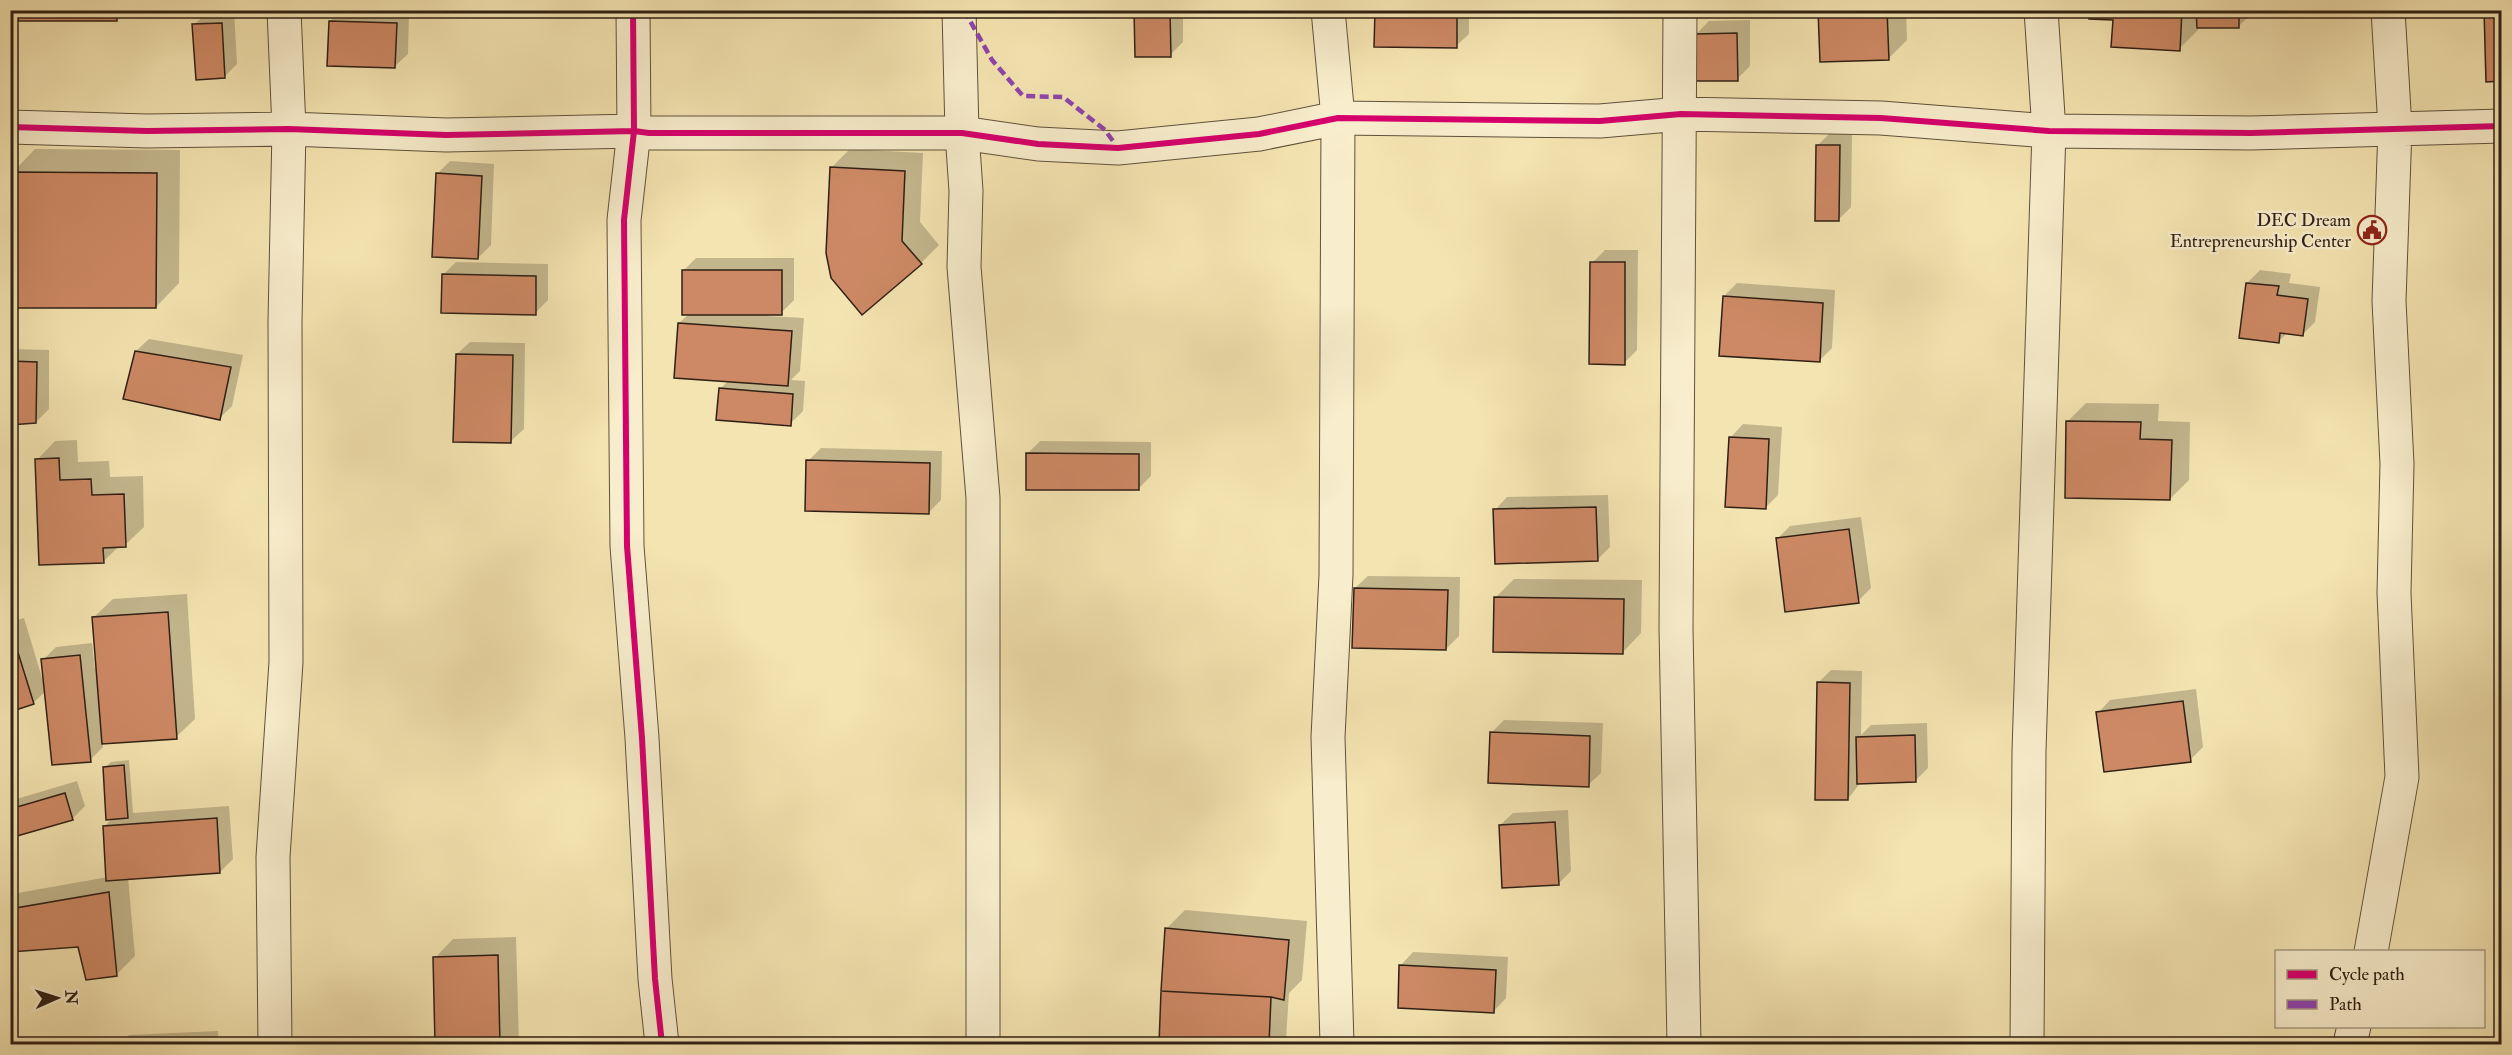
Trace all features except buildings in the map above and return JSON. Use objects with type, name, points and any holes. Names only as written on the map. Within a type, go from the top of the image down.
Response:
[{"type":"street","points":[[275,1044],[273,857],[286,662],[285,321],[289,129],[284,10]]},
{"type":"street","points":[[633,10],[634,131],[624,220],[627,546],[642,738],[655,979],[662,1044]]},
{"type":"street","points":[[959,10],[966,191],[964,267],[983,498],[983,1044]]},
{"type":"street","points":[[1328,10],[1338,118],[1336,575],[1328,737],[1337,1044]]},
{"type":"street","points":[[1680,10],[1676,628],[1684,1044]]},
{"type":"street","points":[[2026,1044],[2029,751],[2049,131],[2041,10]]},
{"type":"street","points":[[2371,950],[2402,777],[2394,593],[2397,464],[2389,301],[2395,128],[2388,10]]},
{"type":"street","points":[[10,127],[147,131],[289,129],[446,135],[634,131],[649,133],[962,133],[1038,144],[1118,148],[1259,134],[1338,118],[1589,121],[1681,114],[1881,118],[2049,131],[2251,133],[2502,126]]},
{"type":"street","points":[[2350,1044],[2354,1028]]},
{"type":"marked path","points":[[964,10],[992,60],[1023,96],[1063,97],[1105,130],[1118,148]]},
{"type":"cycle path","points":[[633,10],[634,131],[624,220],[627,546],[642,738],[655,979],[662,1044]]},
{"type":"cycle path","points":[[10,127],[147,131],[289,129],[446,135],[634,131],[649,133],[962,133],[1038,144],[1118,148],[1259,134],[1338,118],[1600,121],[1681,114],[1881,118],[2049,131],[2251,133],[2502,126]]},
{"type":"place","name":"DEC Dream Entrepreneurship Center","points":[[2372,230]]}]
